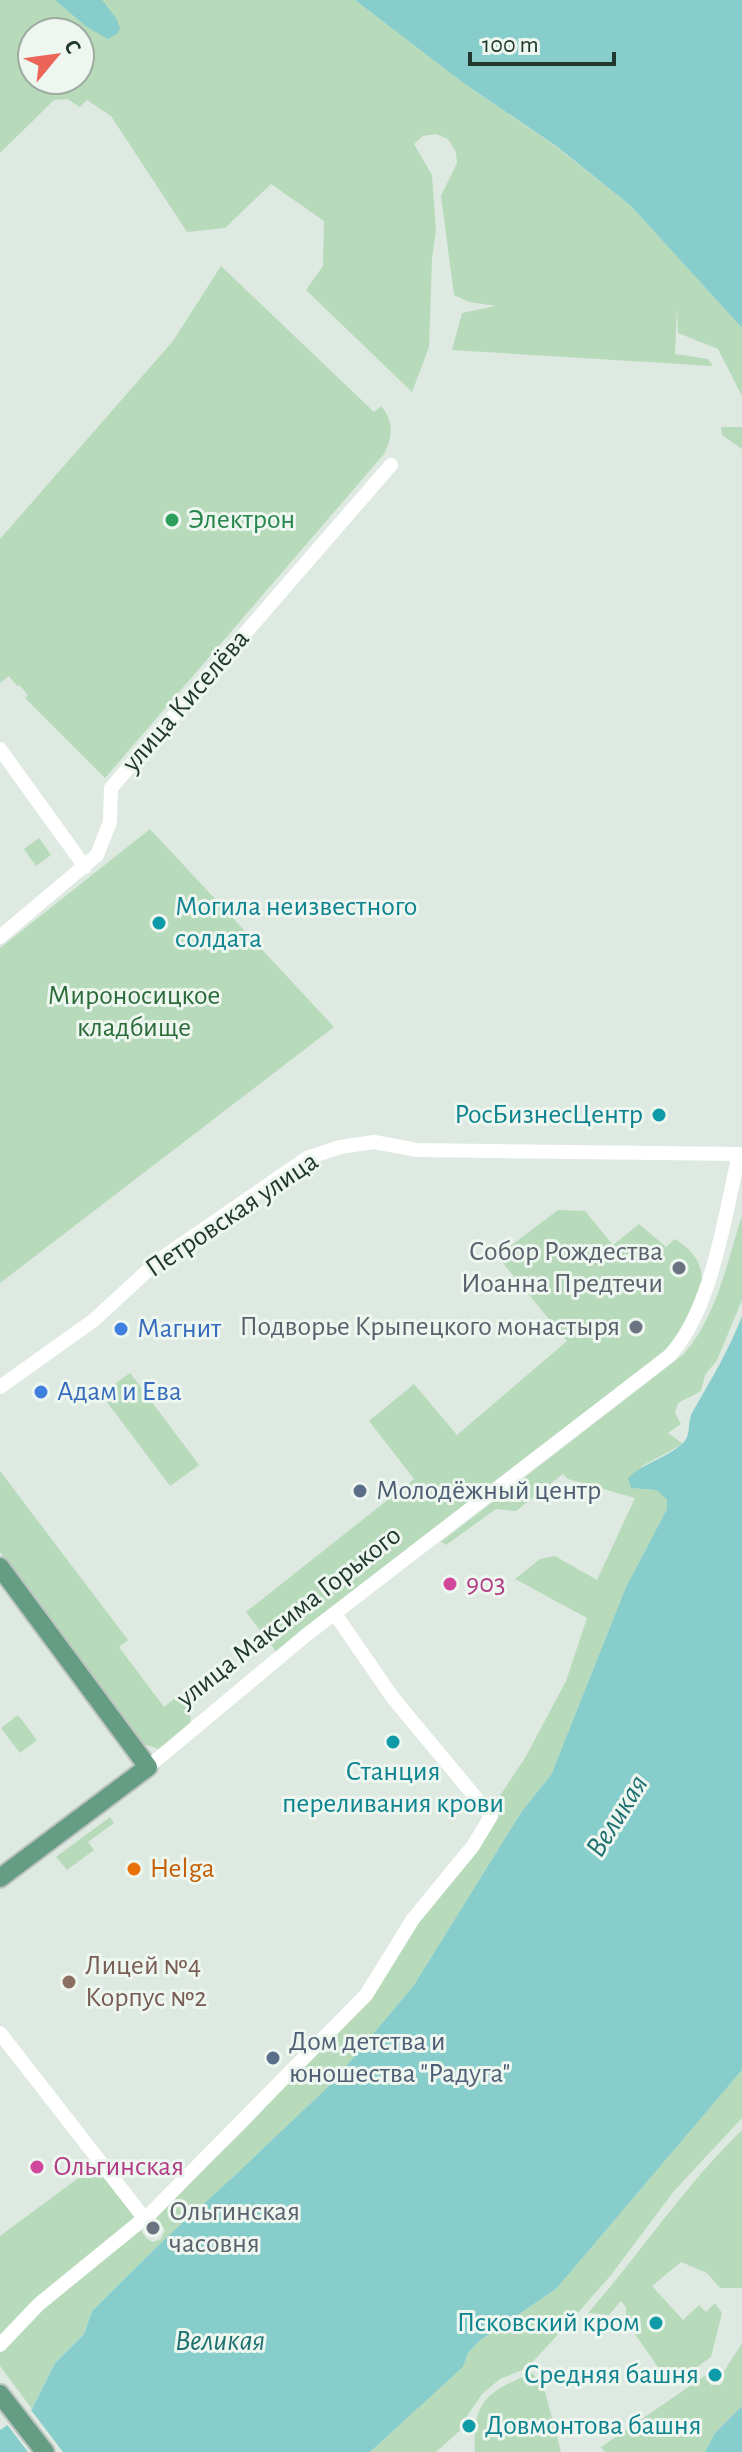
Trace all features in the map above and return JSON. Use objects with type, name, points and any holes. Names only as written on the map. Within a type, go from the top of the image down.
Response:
[{"type":"main road","points":[[0,1567],[148,1767]]},
{"type":"main road","name":"улица Максима Горького","points":[[0,1878],[148,1767]]},
{"type":"main road","points":[[0,2394],[45,2452]]},
{"type":"street","name":"улица Киселёва","points":[[0,937],[97,855],[106,839],[110,822],[111,788],[391,465]]},
{"type":"street","points":[[0,749],[85,867]]},
{"type":"street","name":"Петровская улица","points":[[0,1387],[94,1320],[159,1260],[307,1158],[340,1147],[374,1142],[417,1150],[739,1154]]},
{"type":"street","name":"улица Максима Горького","points":[[148,1767],[335,1614],[552,1449],[679,1346],[703,1298],[739,1154]]},
{"type":"street","points":[[0,2345],[39,2304],[144,2218],[366,1995],[413,1919],[473,1846],[491,1816],[393,1698],[335,1614]]},
{"type":"street","points":[[0,2033],[144,2218]]},
{"type":"green space","points":[[0,0],[355,0],[462,82],[555,146],[631,206],[742,328],[742,396],[718,349],[678,333],[677,306],[675,354],[708,359],[713,366],[452,350],[462,313],[496,306],[469,302],[454,295],[441,196],[457,163],[456,152],[448,139],[436,134],[423,136],[414,144],[432,175],[436,230],[429,347],[412,392],[306,290],[323,266],[324,221],[271,184],[225,228],[187,232],[111,116],[87,100],[80,107],[67,99],[54,100],[0,153]]},
{"type":"green space","name":"Электрон","points":[[221,266],[374,412],[381,406],[390,423],[389,441],[384,454],[105,778],[25,698],[28,695],[19,685],[9,676],[0,683],[0,539],[173,341]]},
{"type":"green space","points":[[721,427],[742,427],[742,449],[722,435]]},
{"type":"green space","name":"Мироносицкое кладбище","points":[[150,829],[334,1027],[0,1283],[0,948]]},
{"type":"green space","points":[[39,838],[51,855],[36,866],[24,849]]},
{"type":"green space","points":[[558,1210],[585,1211],[613,1245],[639,1224],[666,1247],[675,1239],[691,1252],[699,1265],[702,1279],[700,1294],[685,1323],[667,1352],[281,1658],[246,1612],[414,1479],[369,1421],[414,1384],[457,1435],[567,1341],[502,1262],[513,1253],[509,1247]]},
{"type":"green space","points":[[742,1215],[742,1300],[717,1360],[705,1375],[701,1391],[678,1403],[675,1413],[681,1424],[668,1433],[683,1444],[642,1466],[632,1488],[656,1490],[668,1499],[667,1509],[626,1587],[551,1775],[522,1811],[414,1985],[332,2083],[92,2311],[84,2334],[55,2363],[32,2409],[0,2366],[0,2236],[96,2165],[138,2221],[145,2236],[153,2242],[161,2239],[165,2230],[153,2214],[236,2138],[313,2054],[493,1819],[497,1800],[525,1758],[566,1681],[587,1618],[515,1579],[540,1559],[555,1556],[597,1580],[635,1498],[568,1479],[563,1474],[516,1511],[496,1509],[446,1545],[441,1542],[684,1354],[713,1306]]},
{"type":"green space","points":[[130,1373],[199,1465],[170,1486],[101,1394]]},
{"type":"green space","points":[[0,1471],[128,1640],[119,1647],[164,1707],[175,1698],[189,1700],[191,1727],[162,1750],[143,1744],[0,1552]]},
{"type":"green space","points":[[18,1715],[37,1740],[20,1753],[1,1728]]},
{"type":"green space","points":[[110,1817],[114,1823],[88,1842],[94,1850],[67,1870],[56,1857]]},
{"type":"green space","points":[[742,2070],[742,2118],[674,2191],[611,2275],[527,2368],[500,2379],[482,2394],[463,2422],[464,2427],[436,2452],[370,2452],[463,2367],[468,2353],[479,2341],[556,2289]]},
{"type":"green space","points":[[742,2130],[742,2288],[720,2288],[707,2273],[681,2262],[652,2286],[683,2320],[699,2305],[706,2312],[715,2303],[722,2313],[711,2357],[671,2386],[626,2321],[626,2307],[621,2301],[609,2315],[588,2313],[701,2174]]},
{"type":"green space","points":[[742,2343],[742,2406],[715,2433],[705,2452],[605,2452],[601,2447],[706,2375],[711,2385],[720,2385],[723,2373]]},
{"type":"green space","points":[[532,2373],[543,2384],[561,2452],[475,2452],[476,2421],[485,2401],[503,2386]]},
{"type":"water","points":[[55,0],[102,0],[120,28],[108,39],[96,32],[96,16],[74,16]]},
{"type":"water","points":[[355,0],[742,0],[742,328],[631,206],[556,146],[462,82]]},
{"type":"water","name":"Великая","points":[[742,1316],[742,2070],[556,2289],[479,2341],[468,2353],[463,2367],[370,2452],[0,2452],[0,2430],[32,2409],[55,2363],[84,2334],[92,2311],[332,2083],[414,1985],[522,1811],[551,1775],[626,1587],[667,1509],[667,1499],[656,1490],[631,1488],[628,1478],[685,1441],[693,1411],[726,1353]]},
{"type":"water","points":[[742,2406],[742,2452],[705,2452],[715,2433]]},
{"type":"pier","points":[[28,2406],[63,2452],[28,2452],[5,2422]]},
{"type":"place","name":"Электрон","points":[[172,520]]},
{"type":"place","name":"Могила неизвестного солдата","points":[[159,923]]},
{"type":"place","name":"РосБизнесЦентр","points":[[659,1115]]},
{"type":"place","name":"Собор Рождества Иоанна Предтечи","points":[[679,1268]]},
{"type":"place","name":"Подворье Крыпецкого монастыря","points":[[636,1327]]},
{"type":"place","name":"Магнит","points":[[121,1329]]},
{"type":"place","name":"Адам и Ева","points":[[41,1392]]},
{"type":"place","name":"Молодёжный центр","points":[[360,1491]]},
{"type":"place","name":"903","points":[[450,1584]]},
{"type":"place","name":"Станция переливания крови","points":[[393,1742]]},
{"type":"place","name":"Helga","points":[[134,1869]]},
{"type":"place","name":"Лицей №4 Корпус №2","points":[[69,1982]]},
{"type":"place","name":"Дом детства и юношества \"Радуга\"","points":[[273,2058]]},
{"type":"place","name":"Ольгинская","points":[[37,2167]]},
{"type":"place","name":"Ольгинская часовня","points":[[153,2228]]},
{"type":"place","name":"Псковский кром","points":[[656,2323]]},
{"type":"place","name":"Средняя башня","points":[[715,2375]]},
{"type":"place","name":"Довмонтова башня","points":[[469,2426]]}]
